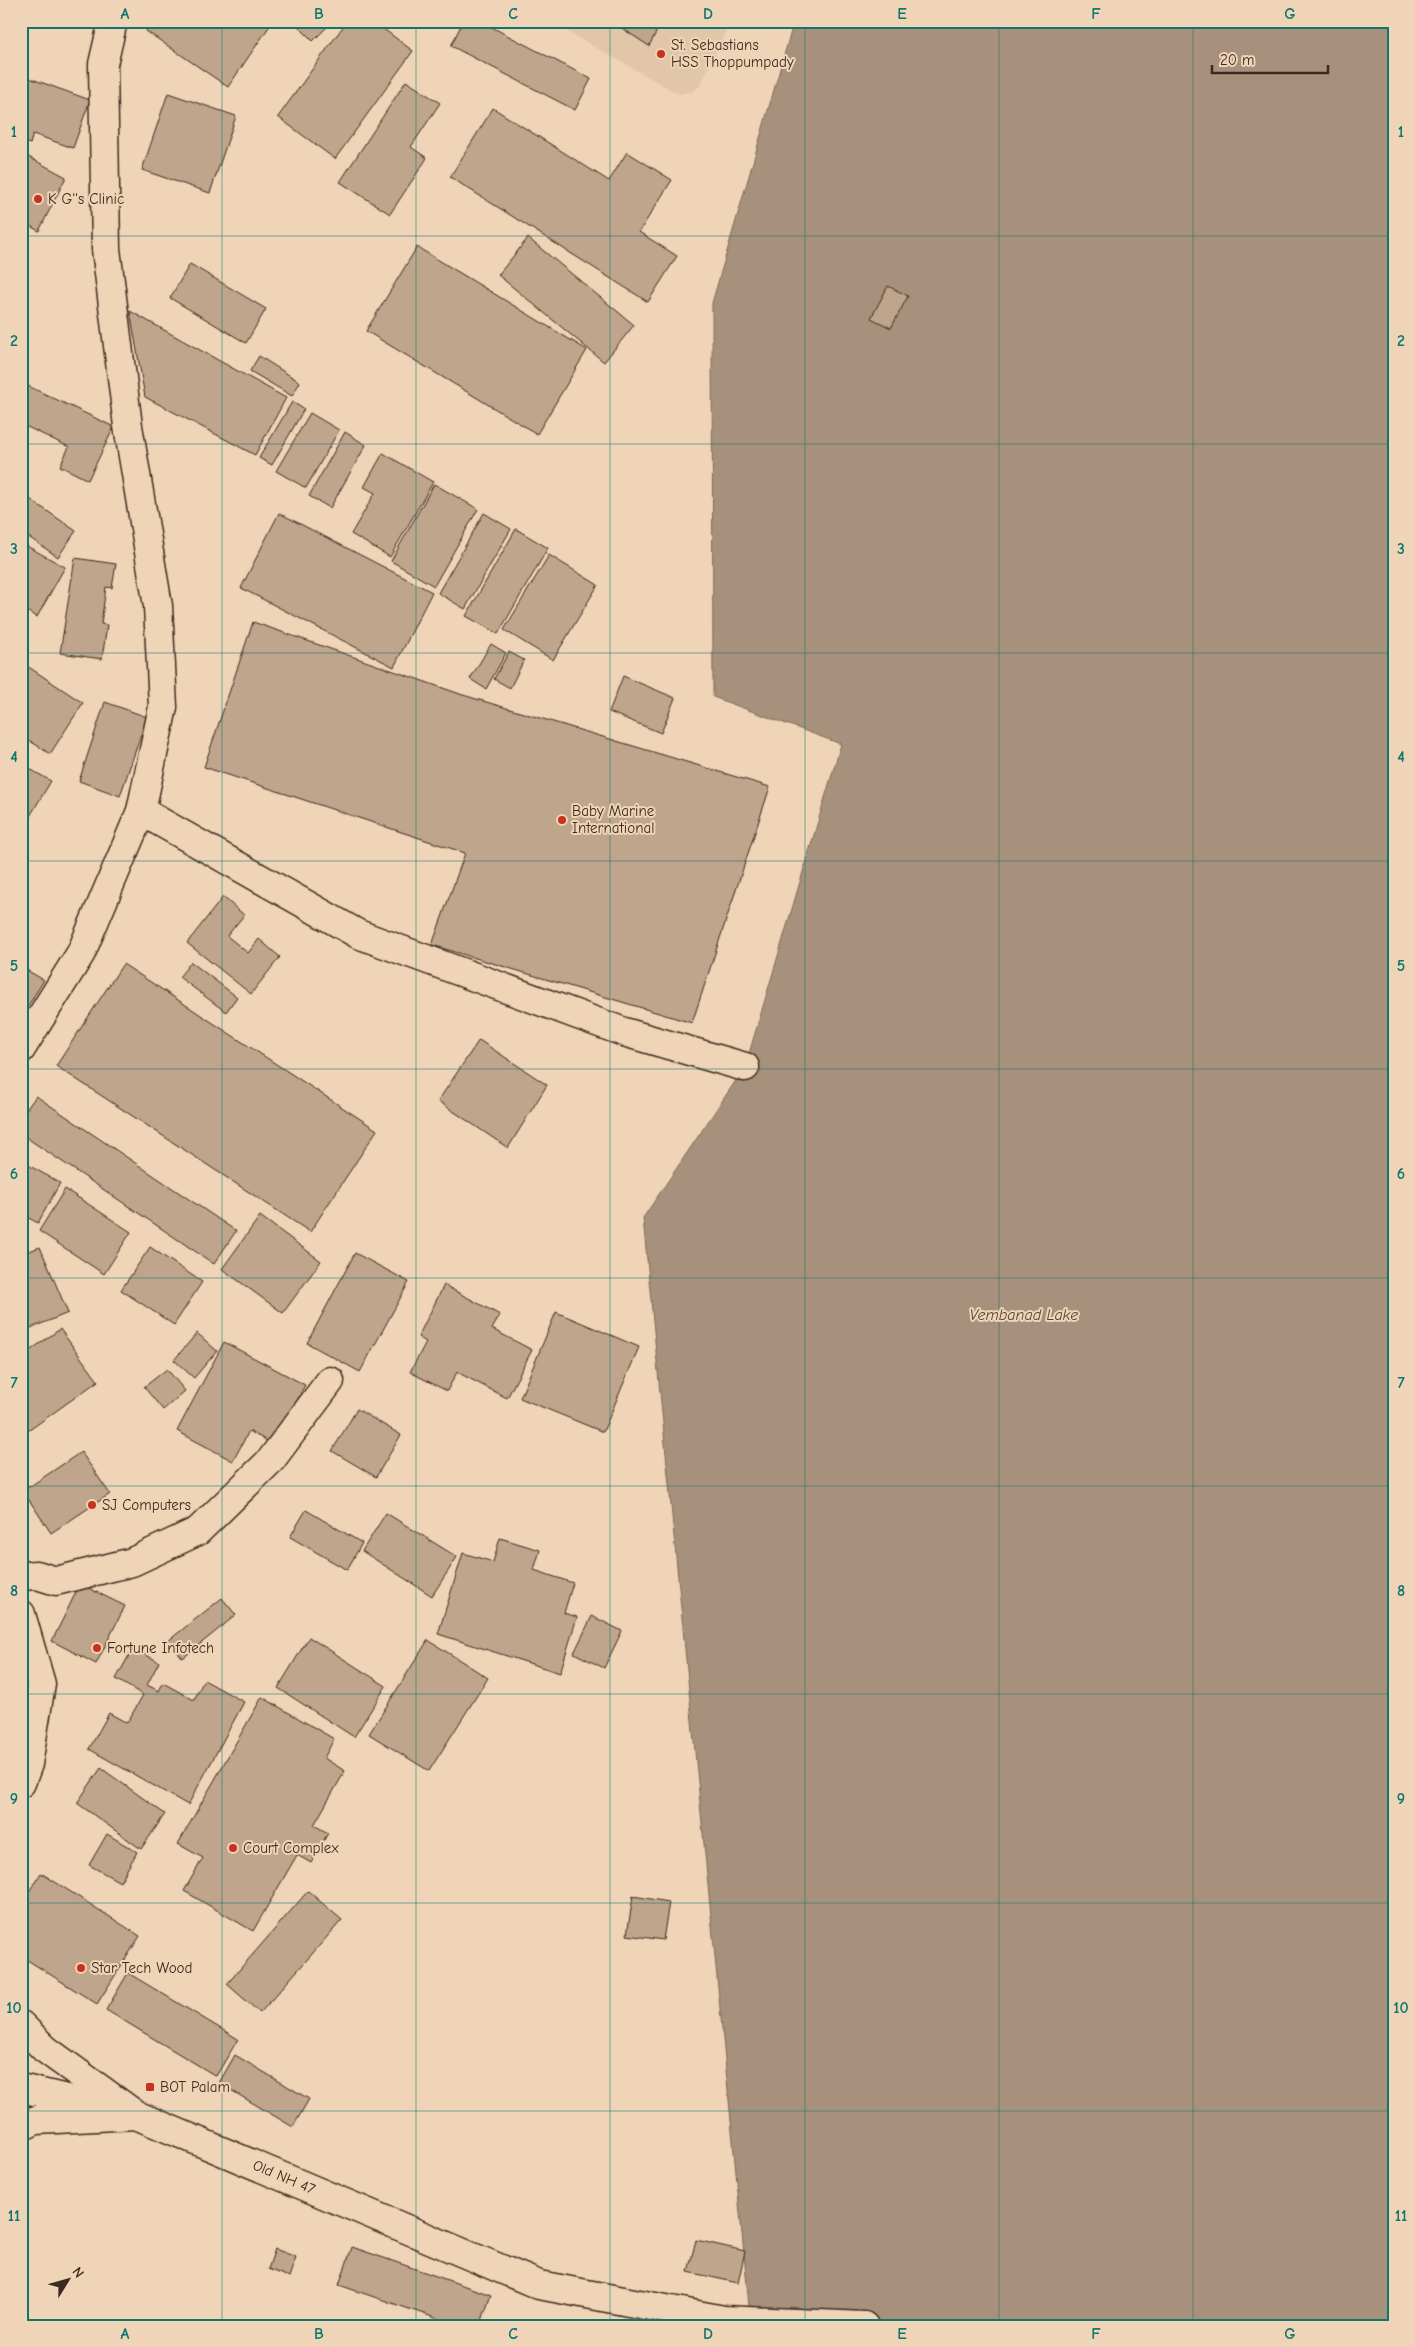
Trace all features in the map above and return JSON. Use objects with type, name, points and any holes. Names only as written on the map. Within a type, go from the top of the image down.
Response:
[{"type":"main road","points":[[21,1049],[82,953],[141,811],[163,707],[158,606],[128,426],[106,249],[103,64],[113,21]]},
{"type":"main road","points":[[141,811],[358,934],[624,1032],[744,1067]]},
{"type":"main road","points":[[21,1576],[37,1575],[56,1581],[132,1562],[198,1531],[271,1460],[330,1381]]},
{"type":"main road","points":[[21,1614],[41,1684],[28,1764],[21,1783]]},
{"type":"main road","points":[[21,2025],[45,2049],[136,2115]]},
{"type":"main road","points":[[21,2088],[136,2115]]},
{"type":"main road","name":"Old NH 47","points":[[21,2127],[36,2120],[136,2115],[539,2285],[724,2320],[864,2326]]},
{"type":"shaded area","name":"St. Sebastians HSS Thoppumpady","points":[[548,21],[731,21],[700,86],[692,92],[679,94]]},
{"type":"water","name":"Vembanad Lake","points":[[794,21],[1394,21],[1394,2326],[751,2326],[643,1218],[745,1067],[841,744],[713,697],[712,303]]},
{"type":"building","points":[[152,21],[273,21],[228,87],[146,31]]},
{"type":"building","points":[[293,21],[333,21],[313,41]]},
{"type":"building","points":[[347,21],[373,21],[413,51],[335,159],[278,117]]},
{"type":"building","points":[[463,21],[480,21],[591,79],[575,110],[451,46]]},
{"type":"building","points":[[611,21],[662,21],[649,46]]},
{"type":"building","points":[[21,75],[90,100],[73,148],[33,134],[30,144],[21,141]]},
{"type":"building","points":[[406,81],[440,103],[411,147],[427,158],[390,214],[340,182]]},
{"type":"building","points":[[168,93],[236,116],[210,193],[142,170]]},
{"type":"building","points":[[493,108],[609,181],[627,152],[672,180],[639,232],[677,256],[648,302],[450,177]]},
{"type":"building","name":"K G''s Clinic","points":[[21,153],[66,177],[39,231],[21,221]]},
{"type":"building","points":[[528,238],[634,325],[604,362],[498,275]]},
{"type":"building","points":[[417,247],[587,350],[537,434],[366,331]]},
{"type":"building","points":[[190,264],[266,309],[246,343],[170,298]]},
{"type":"building","points":[[888,286],[908,296],[891,328],[871,318]]},
{"type":"building","points":[[130,311],[286,398],[255,455],[145,397]]},
{"type":"building","points":[[259,356],[300,382],[292,396],[250,371]]},
{"type":"building","points":[[28,386],[114,427],[88,480],[60,466],[69,447],[21,424],[21,400]]},
{"type":"building","points":[[292,402],[304,409],[272,465],[259,458]]},
{"type":"building","points":[[310,413],[339,430],[306,488],[276,471]]},
{"type":"building","points":[[345,432],[366,445],[330,508],[309,496]]},
{"type":"building","points":[[383,453],[433,482],[390,557],[351,534],[375,493],[364,487]]},
{"type":"building","points":[[434,484],[478,509],[434,586],[391,561]]},
{"type":"building","points":[[24,495],[76,531],[58,557],[21,532],[21,499]]},
{"type":"building","points":[[279,513],[432,592],[394,667],[241,588]]},
{"type":"building","points":[[484,513],[511,529],[465,609],[438,593]]},
{"type":"building","points":[[516,529],[548,548],[498,634],[466,616]]},
{"type":"building","points":[[21,543],[65,567],[37,617],[21,608]]},
{"type":"building","points":[[549,555],[598,585],[553,660],[504,630]]},
{"type":"building","points":[[75,558],[116,564],[112,588],[106,587],[101,624],[107,625],[102,659],[60,653]]},
{"type":"building","name":"Baby Marine International","points":[[253,622],[463,695],[770,787],[692,1023],[432,945],[465,853],[204,767]]},
{"type":"building","points":[[491,644],[506,653],[486,689],[470,679]]},
{"type":"building","points":[[509,652],[524,660],[510,688],[494,679]]},
{"type":"building","points":[[21,662],[83,703],[50,754],[21,735]]},
{"type":"building","points":[[623,676],[675,698],[661,733],[609,712]]},
{"type":"building","points":[[105,702],[147,717],[120,796],[79,781]]},
{"type":"building","points":[[21,764],[51,781],[21,831]]},
{"type":"building","points":[[223,897],[244,915],[227,936],[248,953],[259,939],[280,957],[251,994],[187,943]]},
{"type":"building","points":[[191,962],[237,997],[226,1012],[179,977]]},
{"type":"building","points":[[123,964],[377,1130],[310,1232],[56,1066]]},
{"type":"building","points":[[21,967],[44,980],[21,1017]]},
{"type":"building","points":[[479,1040],[547,1085],[508,1148],[438,1101]]},
{"type":"building","points":[[36,1096],[236,1231],[214,1264],[21,1134],[21,1117]]},
{"type":"building","points":[[21,1161],[60,1183],[38,1223],[21,1214]]},
{"type":"building","points":[[65,1189],[131,1232],[104,1274],[39,1231]]},
{"type":"building","points":[[260,1216],[321,1261],[283,1313],[222,1269]]},
{"type":"building","points":[[40,1247],[68,1313],[21,1332],[21,1254]]},
{"type":"building","points":[[150,1247],[202,1282],[174,1325],[121,1290]]},
{"type":"building","points":[[355,1253],[409,1282],[360,1372],[307,1343]]},
{"type":"building","points":[[444,1285],[500,1315],[492,1329],[532,1350],[507,1398],[457,1372],[447,1391],[410,1372],[426,1342],[418,1337]]},
{"type":"building","points":[[556,1312],[639,1347],[603,1432],[520,1398]]},
{"type":"building","points":[[60,1329],[98,1381],[21,1436],[21,1357]]},
{"type":"building","points":[[197,1333],[217,1351],[194,1378],[174,1360]]},
{"type":"building","points":[[224,1342],[305,1385],[274,1445],[249,1431],[233,1461],[177,1431]]},
{"type":"building","points":[[167,1369],[185,1391],[163,1410],[144,1387]]},
{"type":"building","points":[[357,1409],[401,1435],[376,1477],[332,1451]]},
{"type":"building","points":[[81,1452],[110,1494],[51,1533],[23,1491]]},
{"type":"building","points":[[306,1510],[362,1543],[347,1570],[290,1537]]},
{"type":"building","points":[[386,1513],[457,1557],[432,1596],[362,1551]]},
{"type":"building","points":[[500,1538],[540,1550],[534,1570],[573,1583],[564,1613],[577,1617],[560,1673],[438,1634],[463,1553],[493,1562]]},
{"type":"building","points":[[80,1584],[125,1606],[96,1664],[52,1641]]},
{"type":"building","points":[[222,1598],[236,1615],[183,1658],[168,1641]]},
{"type":"building","points":[[592,1616],[622,1631],[604,1668],[574,1653]]},
{"type":"building","points":[[309,1637],[386,1686],[354,1737],[278,1688]]},
{"type":"building","points":[[428,1640],[488,1678],[429,1771],[369,1734]]},
{"type":"building","points":[[133,1648],[159,1662],[147,1685],[159,1691],[163,1683],[194,1700],[204,1680],[244,1702],[188,1805],[89,1749],[109,1713],[127,1723],[143,1695],[116,1679]]},
{"type":"building","name":"Court Complex","points":[[262,1697],[334,1739],[324,1758],[345,1771],[314,1825],[328,1833],[311,1863],[297,1855],[253,1931],[184,1891],[203,1858],[178,1844]]},
{"type":"building","points":[[101,1768],[165,1814],[141,1849],[77,1803]]},
{"type":"building","points":[[107,1834],[137,1852],[120,1882],[89,1865]]},
{"type":"building","points":[[41,1873],[140,1936],[97,2004],[21,1956],[21,1904]]},
{"type":"building","points":[[308,1891],[342,1920],[260,2013],[227,1984]]},
{"type":"building","points":[[633,1896],[669,1902],[663,1940],[627,1935]]},
{"type":"building","points":[[128,1973],[238,2039],[216,2076],[106,2010]]},
{"type":"building","points":[[235,2055],[309,2099],[293,2127],[219,2083]]},
{"type":"building","points":[[696,2240],[745,2251],[738,2283],[688,2272]]},
{"type":"building","points":[[352,2247],[491,2295],[480,2326],[459,2326],[339,2285]]},
{"type":"building","points":[[275,2249],[296,2257],[289,2277],[268,2269]]},
{"type":"place","name":"St. Sebastians HSS Thoppumpady","points":[[661,54]]},
{"type":"place","name":"K G''s Clinic","points":[[38,199]]},
{"type":"place","name":"Baby Marine International","points":[[562,820]]},
{"type":"place","name":"SJ Computers","points":[[92,1505]]},
{"type":"place","name":"Fortune Infotech","points":[[97,1648]]},
{"type":"place","name":"Court Complex","points":[[233,1848]]},
{"type":"place","name":"Star Tech Wood","points":[[81,1968]]},
{"type":"place","name":"BOT Palam","points":[[150,2087]]}]
